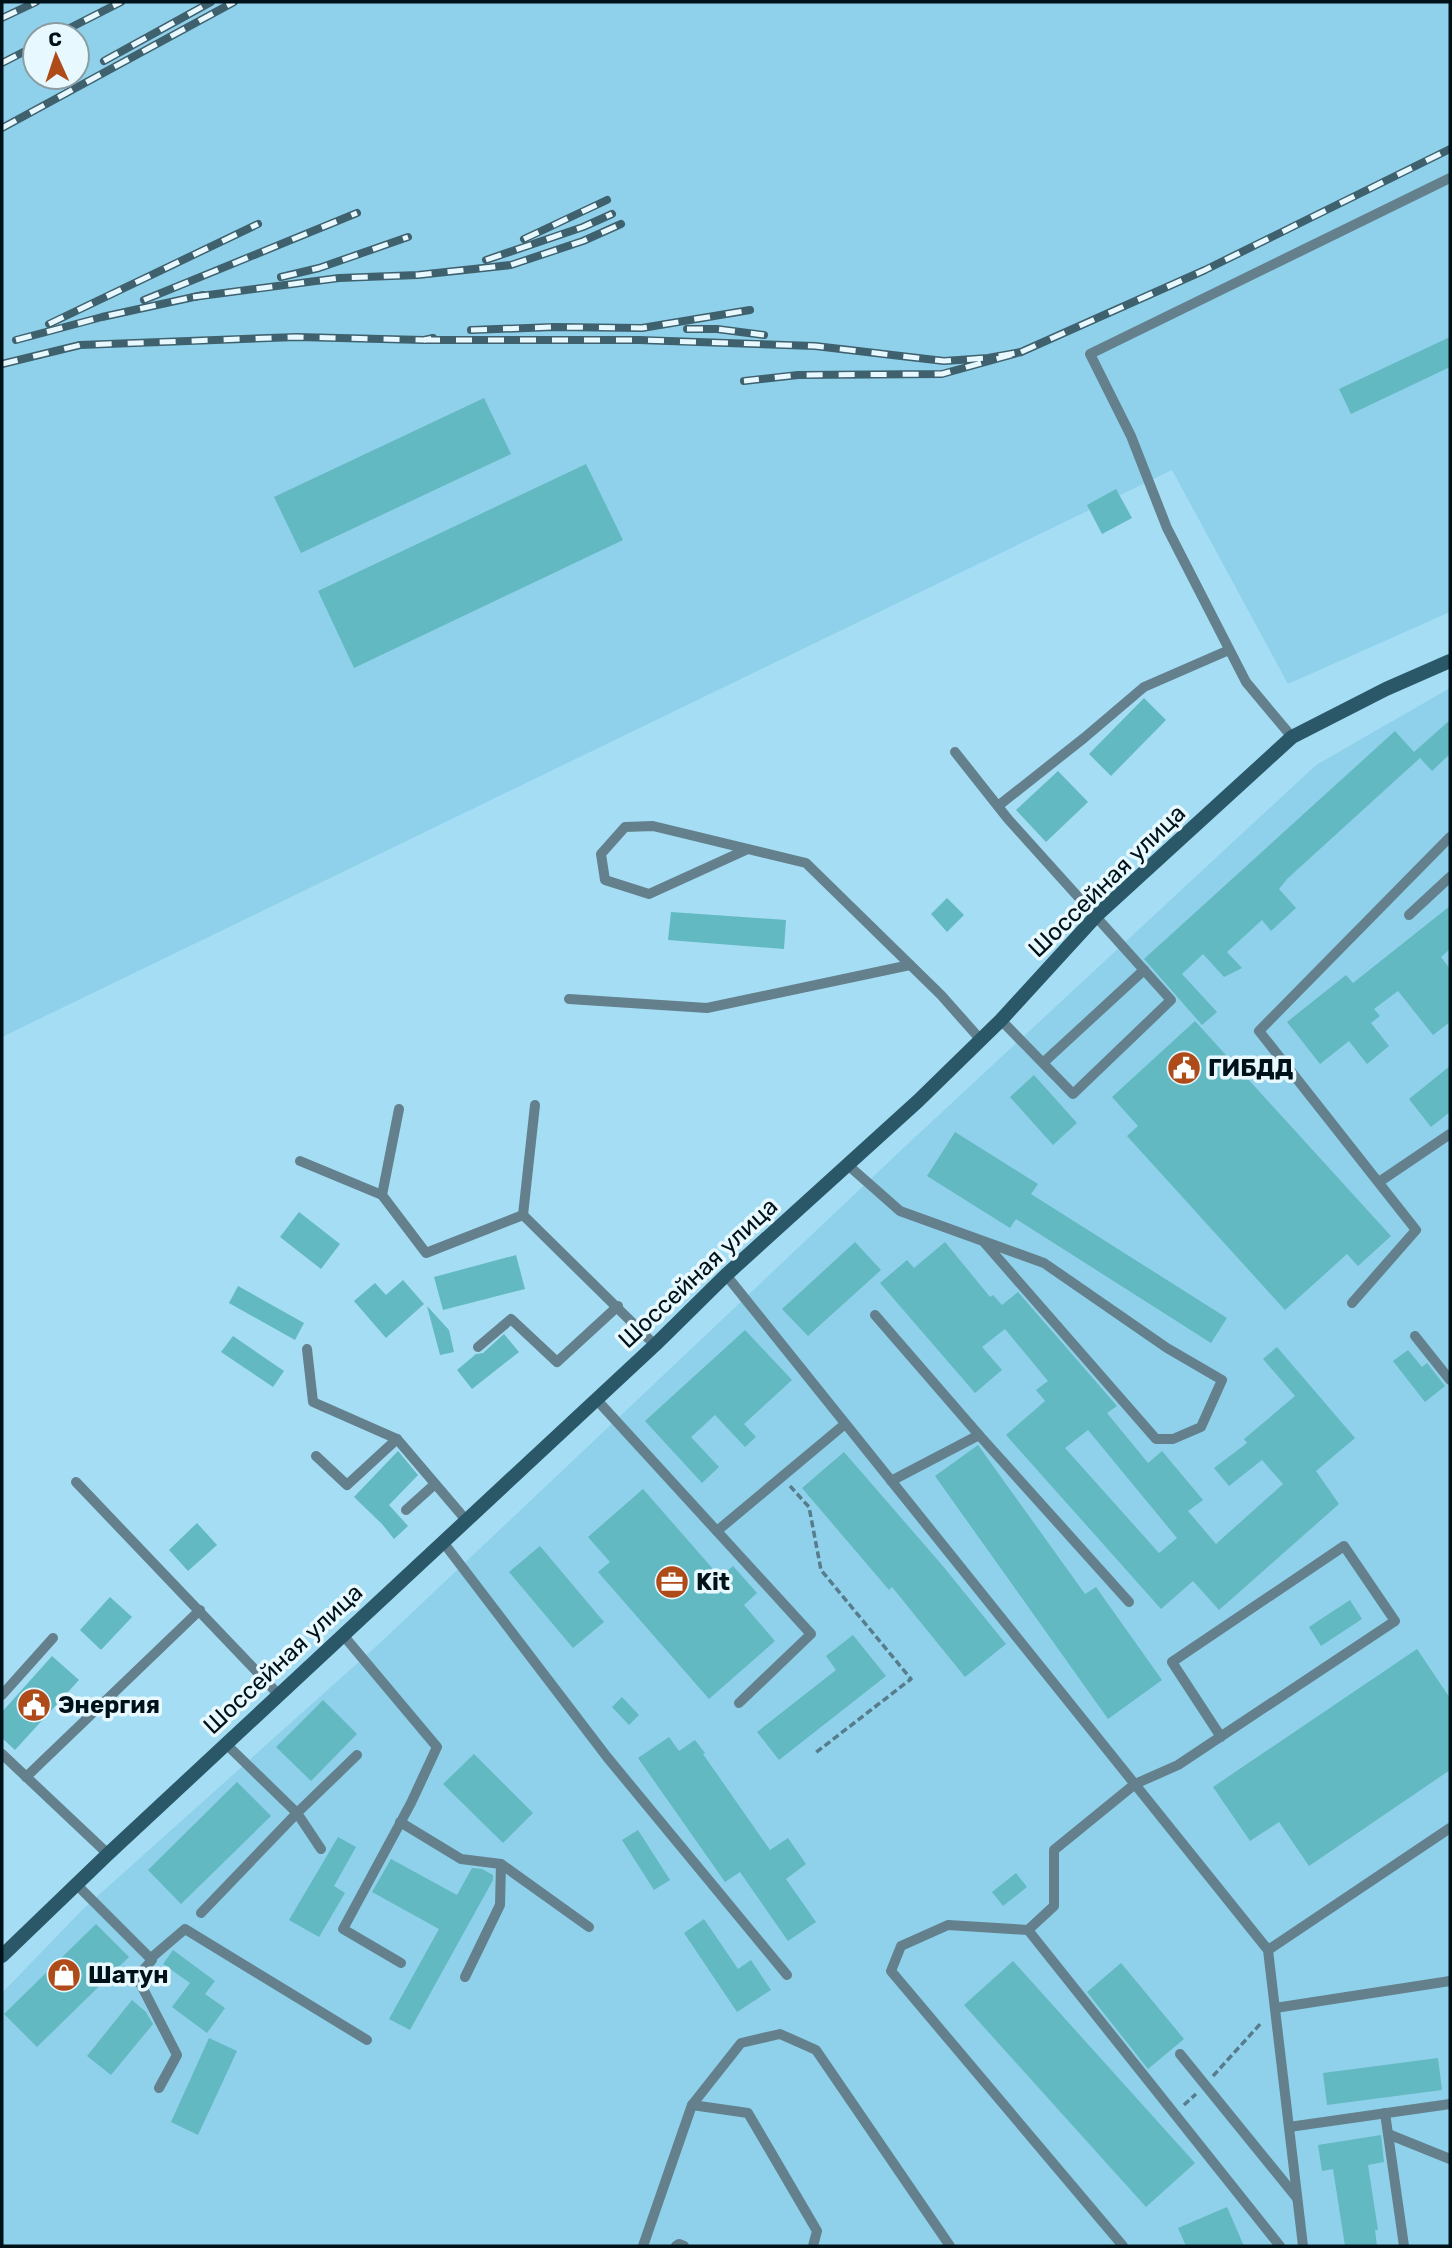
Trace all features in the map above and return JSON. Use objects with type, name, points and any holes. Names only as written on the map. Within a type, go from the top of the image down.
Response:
[{"type":"main road","name":"Шоссейная улица","points":[[2,1956],[655,1345],[726,1275],[849,1166],[1001,1020],[1097,915],[1292,737],[1385,689],[1450,662]]},
{"type":"lane","points":[[1292,737],[1246,682],[1229,650],[1167,528],[1131,436],[1090,354],[1450,178]]},
{"type":"lane","points":[[998,806],[1144,687],[1229,650]]},
{"type":"lane","points":[[955,752],[998,806],[1171,1000],[1073,1094],[1001,1020]]},
{"type":"lane","points":[[748,849],[649,894],[605,880],[601,854],[625,827],[653,826],[806,863],[910,965],[980,1039]]},
{"type":"lane","points":[[1352,1303],[1416,1230],[1259,1031],[1450,837]]},
{"type":"lane","points":[[1409,915],[1450,877]]},
{"type":"lane","points":[[569,999],[706,1008],[910,965]]},
{"type":"lane","points":[[1044,1062],[1144,971]]},
{"type":"lane","points":[[523,1215],[535,1105]]},
{"type":"lane","points":[[382,1195],[399,1109]]},
{"type":"lane","points":[[1378,1182],[1450,1134]]},
{"type":"lane","points":[[300,1161],[382,1195],[426,1253],[523,1215]]},
{"type":"lane","points":[[849,1166],[900,1211],[1044,1263],[1167,1348],[1222,1380],[1201,1427],[1173,1439],[1156,1439],[983,1241]]},
{"type":"lane","points":[[523,1215],[655,1345]]},
{"type":"lane","points":[[726,1275],[1268,1950],[1303,2246]]},
{"type":"lane","points":[[478,1347],[511,1319],[557,1362],[618,1307]]},
{"type":"lane","points":[[875,1315],[979,1436],[1129,1602]]},
{"type":"lane","points":[[1415,1336],[1450,1380]]},
{"type":"lane","points":[[307,1349],[313,1402],[397,1439],[466,1520]]},
{"type":"lane","points":[[596,1399],[811,1634],[739,1703]]},
{"type":"lane","points":[[718,1531],[845,1424]]},
{"type":"lane","points":[[891,1481],[979,1436]]},
{"type":"lane","points":[[316,1456],[346,1485],[397,1439]]},
{"type":"lane","points":[[76,1482],[201,1610],[279,1695]]},
{"type":"lane","points":[[406,1510],[435,1484]]},
{"type":"lane","points":[[443,1542],[607,1757],[787,1975]]},
{"type":"lane","points":[[1123,2246],[891,1971],[901,1946],[948,1924],[1028,1930],[1054,1906],[1054,1850],[1135,1784],[1178,1765],[1221,1737],[1395,1621],[1344,1546],[1172,1662],[1221,1737]]},
{"type":"lane","points":[[26,1777],[201,1610]]},
{"type":"lane","points":[[343,1635],[437,1747],[343,1929],[401,1963]]},
{"type":"lane","points":[[2,1695],[53,1638]]},
{"type":"lane","points":[[226,1744],[297,1813],[321,1849]]},
{"type":"lane","points":[[2,1754],[108,1854]]},
{"type":"lane","points":[[201,1913],[356,1755]]},
{"type":"lane","points":[[400,1822],[461,1859],[501,1864],[589,1927]]},
{"type":"lane","points":[[1268,1950],[1450,1828]]},
{"type":"lane","points":[[465,1977],[500,1905],[501,1864]]},
{"type":"lane","points":[[76,1884],[151,1958]]},
{"type":"lane","points":[[159,2088],[177,2055],[137,1977],[151,1958],[185,1929],[366,2040]]},
{"type":"lane","points":[[1028,1930],[1280,2246]]},
{"type":"lane","points":[[1275,2008],[1450,1981]]},
{"type":"lane","points":[[643,2246],[692,2105],[741,2043],[780,2034],[816,2050],[950,2246]]},
{"type":"lane","points":[[1180,2054],[1297,2199]]},
{"type":"lane","points":[[1289,2127],[1450,2104]]},
{"type":"lane","points":[[692,2105],[748,2113],[817,2231],[813,2246]]},
{"type":"lane","points":[[1385,2113],[1404,2246]]},
{"type":"lane","points":[[1388,2134],[1450,2159]]},
{"type":"lane","points":[[676,2246],[684,2246]]},
{"type":"path","points":[[782,1477],[809,1507],[821,1570],[911,1679],[814,1754]]},
{"type":"path","points":[[1175,2114],[1275,2008]]},
{"type":"shaded area","points":[[2,2],[1450,2],[1450,612],[1288,684],[1172,470],[2,1037]]},
{"type":"shaded area","points":[[1450,688],[1450,2246],[2,2246],[2,1993],[82,1910],[381,1642],[913,1139],[1316,765]]},
{"type":"building","points":[[1450,337],[1450,367],[1351,414],[1339,389]]},
{"type":"building","points":[[484,398],[511,454],[301,553],[274,497]]},
{"type":"building","points":[[586,464],[623,540],[354,668],[318,591]]},
{"type":"building","points":[[1116,489],[1132,518],[1102,534],[1087,505]]},
{"type":"building","points":[[1144,698],[1166,720],[1111,776],[1089,754]]},
{"type":"building","points":[[1450,720],[1450,754],[1432,771],[1420,758],[1287,879],[1279,889],[1296,908],[1271,931],[1262,920],[1227,952],[1242,968],[1224,977],[1203,954],[1182,974],[1217,1012],[1202,1025],[1144,959],[1395,731],[1414,752]]},
{"type":"building","points":[[1058,771],[1088,802],[1046,842],[1016,810]]},
{"type":"building","points":[[947,898],[964,915],[947,932],[931,914]]},
{"type":"building","points":[[1450,906],[1450,949],[1441,957],[1450,969],[1450,1022],[1433,1035],[1398,991],[1374,1009],[1380,1016],[1371,1023],[1389,1046],[1367,1064],[1349,1041],[1320,1064],[1287,1022],[1346,975],[1353,983]]},
{"type":"building","points":[[671,912],[786,920],[784,949],[668,940]]},
{"type":"building","points":[[1195,1021],[1391,1236],[1358,1266],[1347,1254],[1285,1310],[1127,1136],[1138,1126],[1112,1097]]},
{"type":"building","points":[[1450,1066],[1450,1112],[1431,1127],[1409,1099]]},
{"type":"building","points":[[1034,1075],[1077,1123],[1053,1145],[1010,1097]]},
{"type":"building","points":[[955,1132],[1038,1184],[1031,1194],[1227,1318],[1211,1343],[1016,1219],[1010,1228],[927,1176]]},
{"type":"building","points":[[299,1212],[340,1244],[321,1269],[280,1237]]},
{"type":"building","points":[[855,1242],[881,1270],[808,1336],[782,1309]]},
{"type":"building","points":[[945,1242],[990,1297],[993,1295],[1002,1305],[1018,1292],[1117,1406],[1107,1413],[1148,1463],[1162,1451],[1203,1500],[1188,1511],[1216,1544],[1283,1484],[1262,1460],[1229,1486],[1214,1468],[1247,1443],[1244,1439],[1295,1396],[1263,1359],[1277,1347],[1355,1438],[1316,1471],[1339,1504],[1219,1610],[1193,1581],[1161,1609],[1006,1435],[1045,1401],[1036,1390],[1048,1381],[1005,1329],[982,1347],[1002,1370],[975,1393],[880,1283],[907,1260],[914,1268]],"holes":[[[1088,1430],[1177,1538],[1159,1553],[1065,1448]]]},
{"type":"building","points":[[516,1255],[525,1289],[443,1310],[434,1277]]},
{"type":"building","points":[[403,1280],[424,1304],[386,1338],[354,1301],[375,1283],[386,1295]]},
{"type":"building","points":[[238,1286],[304,1323],[295,1340],[229,1303]]},
{"type":"building","points":[[427,1306],[449,1330],[454,1352],[440,1355]]},
{"type":"building","points":[[745,1330],[792,1380],[744,1424],[756,1437],[745,1447],[715,1415],[691,1437],[719,1467],[702,1483],[645,1421]]},
{"type":"building","points":[[504,1334],[519,1352],[472,1389],[457,1370],[476,1354],[483,1353]]},
{"type":"building","points":[[233,1336],[284,1371],[273,1387],[221,1352]]},
{"type":"building","points":[[1408,1350],[1422,1367],[1427,1363],[1445,1386],[1425,1402],[1393,1361]]},
{"type":"building","points":[[978,1445],[1085,1594],[1096,1587],[1162,1680],[1108,1719],[935,1476]]},
{"type":"building","points":[[398,1451],[418,1475],[389,1505],[408,1526],[394,1539],[354,1497]]},
{"type":"building","points":[[844,1452],[1006,1644],[965,1677],[892,1587],[889,1590],[802,1488]]},
{"type":"building","points":[[643,1489],[720,1577],[733,1566],[757,1593],[744,1605],[775,1641],[709,1699],[598,1572],[610,1562],[588,1537]]},
{"type":"building","points":[[197,1523],[217,1545],[188,1571],[169,1550]]},
{"type":"building","points":[[540,1546],[604,1622],[573,1648],[509,1572]]},
{"type":"building","points":[[110,1597],[132,1617],[101,1650],[80,1630]]},
{"type":"building","points":[[1350,1600],[1362,1619],[1321,1646],[1309,1627]]},
{"type":"building","points":[[853,1635],[886,1676],[779,1760],[757,1732],[836,1670],[826,1656]]},
{"type":"building","points":[[1417,1649],[1450,1698],[1450,1770],[1309,1866],[1279,1822],[1250,1841],[1213,1787]]},
{"type":"building","points":[[52,1656],[79,1680],[15,1750],[2,1738],[2,1712]]},
{"type":"building","points":[[622,1697],[639,1715],[629,1725],[612,1707]]},
{"type":"building","points":[[323,1700],[357,1734],[311,1781],[276,1747]]},
{"type":"building","points":[[669,1737],[679,1751],[695,1740],[770,1850],[788,1838],[806,1864],[786,1879],[816,1922],[788,1941],[740,1872],[725,1882],[638,1758]]},
{"type":"building","points":[[474,1754],[533,1813],[503,1843],[443,1784]]},
{"type":"building","points":[[237,1782],[271,1816],[181,1904],[148,1870]]},
{"type":"building","points":[[638,1830],[670,1880],[654,1890],[622,1840]]},
{"type":"building","points":[[338,1837],[356,1847],[334,1886],[345,1893],[319,1937],[289,1920]]},
{"type":"building","points":[[391,1859],[457,1895],[472,1868],[482,1869],[493,1875],[493,1880],[410,2030],[389,2019],[439,1929],[372,1892]]},
{"type":"building","points":[[1016,1873],[1027,1887],[1003,1906],[992,1892]]},
{"type":"building","points":[[704,1919],[738,1969],[751,1960],[771,1990],[737,2012],[684,1933]]},
{"type":"building","points":[[96,1924],[129,1957],[37,2047],[4,2014]]},
{"type":"building","points":[[173,1950],[215,1981],[205,1994],[225,2008],[207,2033],[172,2007],[190,1983],[163,1964]]},
{"type":"building","points":[[1013,1961],[1195,2163],[1146,2207],[964,2005]]},
{"type":"building","points":[[1121,1963],[1184,2039],[1148,2069],[1087,1992]]},
{"type":"building","points":[[132,2000],[146,2012],[153,2024],[111,2075],[87,2056]]},
{"type":"building","points":[[209,2038],[237,2051],[198,2135],[171,2122]]},
{"type":"building","points":[[1438,2058],[1442,2090],[1327,2105],[1323,2073]]},
{"type":"building","points":[[1381,2135],[1384,2162],[1368,2165],[1378,2230],[1375,2230],[1377,2246],[1345,2246],[1333,2169],[1322,2171],[1318,2145]]},
{"type":"building","points":[[1227,2207],[1244,2246],[1186,2246],[1178,2228]]},
{"type":"railway","points":[[2,18],[36,2]]},
{"type":"railway","points":[[84,21],[121,2]]},
{"type":"railway","points":[[104,61],[211,2]]},
{"type":"railway","points":[[2,128],[234,2]]},
{"type":"railway","points":[[2,63],[21,53]]},
{"type":"railway","points":[[1021,352],[1205,270],[1450,149]]},
{"type":"railway","points":[[524,239],[607,200]]},
{"type":"railway","points":[[144,300],[357,213]]},
{"type":"railway","points":[[486,260],[583,227],[612,214]]},
{"type":"railway","points":[[49,324],[258,224]]},
{"type":"railway","points":[[193,297],[339,278],[418,275],[511,265],[583,241],[621,224]]},
{"type":"railway","points":[[281,277],[319,268],[408,237]]},
{"type":"railway","points":[[16,340],[102,317],[203,295]]},
{"type":"railway","points":[[471,330],[642,328],[750,310]]},
{"type":"railway","points":[[687,329],[717,329],[764,335]]},
{"type":"railway","points":[[2,364],[80,345],[297,337],[433,338]]},
{"type":"railway","points":[[424,340],[639,340],[815,346],[944,361],[988,358],[1021,352],[942,374],[798,375],[744,381]]},
{"type":"place","name":"ГИБДД","points":[[1184,1068]]},
{"type":"place","name":"Kit","points":[[672,1582]]},
{"type":"place","name":"Энергия","points":[[34,1705]]},
{"type":"place","name":"Шатун","points":[[64,1975]]}]
